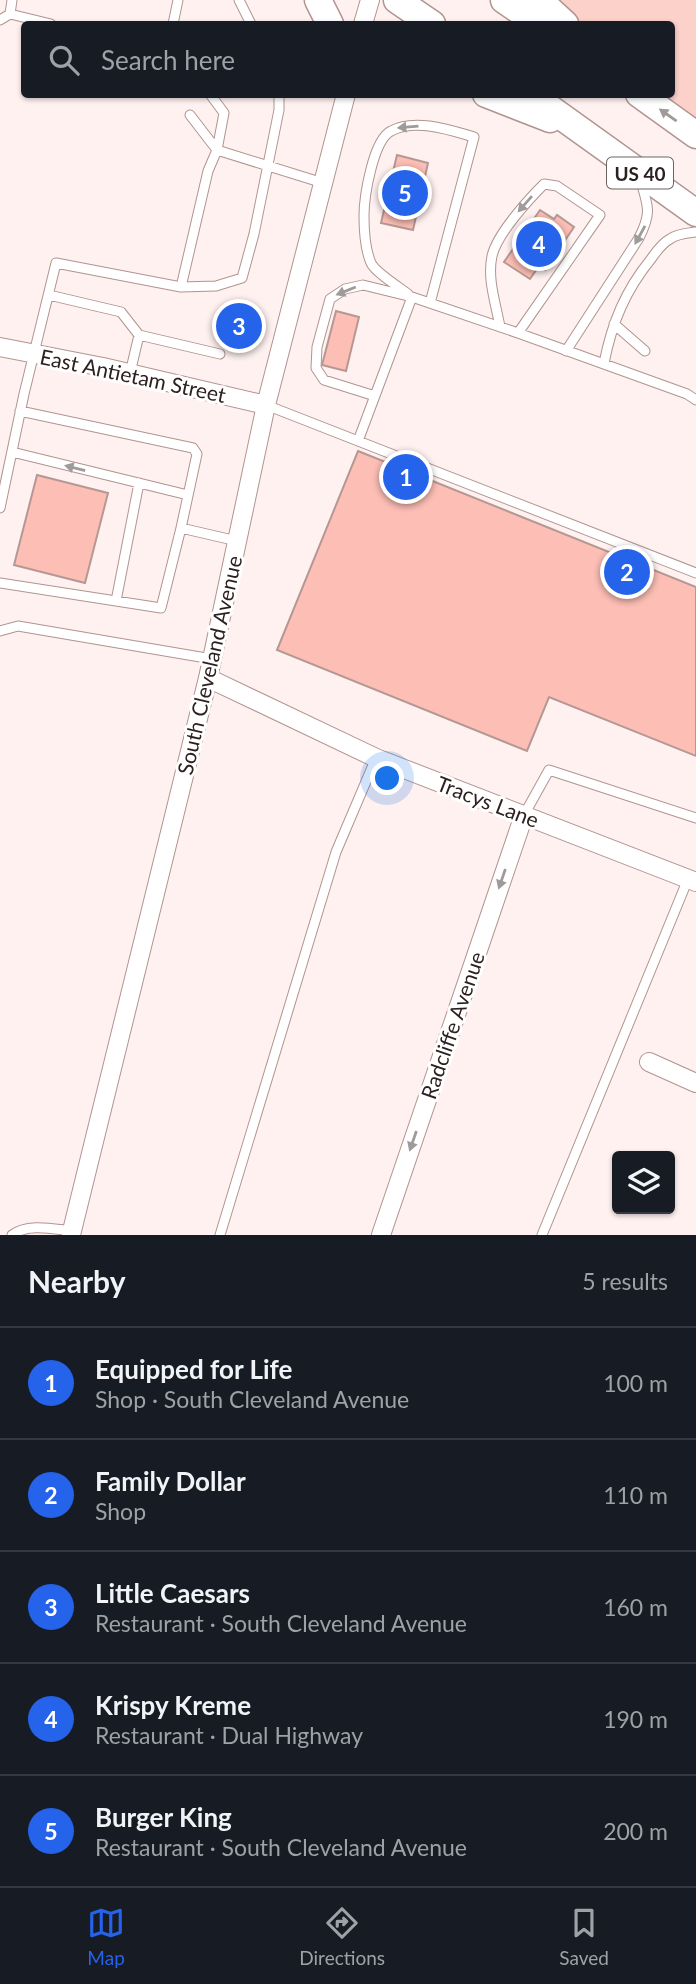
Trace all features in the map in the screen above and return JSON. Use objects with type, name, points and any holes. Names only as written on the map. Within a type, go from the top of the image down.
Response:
[{"type":"main road","points":[[318,0],[328,21]]},
{"type":"main road","points":[[397,0],[428,21]]},
{"type":"main road","points":[[504,0],[535,21]]},
{"type":"main road","points":[[539,0],[562,21]]},
{"type":"main road","points":[[496,98],[584,133]]},
{"type":"main road","name":"US 40","points":[[536,98],[696,212]]},
{"type":"main road","points":[[645,98],[696,135]]},
{"type":"street","points":[[364,21],[370,0]]},
{"type":"street","name":"South Cleveland Avenue","points":[[71,1233],[208,678],[266,405],[344,98]]},
{"type":"street","name":"East Antietam Street","points":[[0,347],[130,373],[266,405]]},
{"type":"street","name":"Tracys Lane","points":[[208,678],[376,758],[692,881]]},
{"type":"street","name":"Radcliffe Avenue","points":[[381,1235],[524,815]]},
{"type":"street","points":[[649,1062],[696,1083]]},
{"type":"lane","points":[[10,14],[12,0]]},
{"type":"lane","points":[[174,21],[178,0]]},
{"type":"lane","points":[[239,0],[250,21]]},
{"type":"lane","points":[[0,20],[10,14],[39,21]]},
{"type":"lane","points":[[181,287],[224,113],[212,98]]},
{"type":"lane","points":[[0,508],[20,411],[56,263],[181,287],[216,286],[242,278],[254,234],[279,110],[279,98]]},
{"type":"lane","points":[[190,115],[217,150],[323,183]]},
{"type":"lane","points":[[412,297],[372,266],[365,241],[364,213],[372,167],[380,143],[387,133],[400,127],[438,126],[474,137],[430,303]]},
{"type":"lane","points":[[566,351],[639,238],[648,219],[647,202],[637,170]]},
{"type":"lane","points":[[500,327],[492,282],[492,255],[523,206],[544,184],[557,186],[600,215],[518,332]]},
{"type":"lane","points":[[604,363],[618,311],[640,272],[659,248],[671,238],[696,232]]},
{"type":"lane","points":[[375,396],[324,380],[316,368],[317,347],[330,299],[345,289],[363,285],[412,297],[518,332],[687,394],[696,401]]},
{"type":"lane","points":[[49,295],[121,312],[139,335],[220,354]]},
{"type":"lane","points":[[358,441],[412,297]]},
{"type":"lane","points":[[614,324],[645,351]]},
{"type":"lane","points":[[130,373],[139,335]]},
{"type":"lane","points":[[266,405],[696,573]]},
{"type":"lane","points":[[0,583],[161,608],[197,454],[193,448],[20,411]]},
{"type":"lane","points":[[12,452],[188,495]]},
{"type":"lane","points":[[116,601],[139,483]]},
{"type":"lane","points":[[181,527],[237,541]]},
{"type":"lane","points":[[0,631],[18,626],[212,659]]},
{"type":"lane","points":[[220,1235],[336,852],[376,758]]},
{"type":"lane","points":[[524,815],[549,770],[696,818]]},
{"type":"lane","points":[[542,1235],[692,881]]},
{"type":"lane","points":[[12,1235],[18,1231],[36,1228],[71,1233]]},
{"type":"shaded area","points":[[534,0],[696,0],[696,137],[649,98],[675,98],[675,21],[558,21]]},
{"type":"building","points":[[397,155],[428,163],[413,230],[381,223]]},
{"type":"building","points":[[540,210],[554,219],[557,215],[574,227],[545,270],[539,266],[530,279],[504,262]]},
{"type":"building","points":[[336,311],[359,317],[346,371],[322,365]]},
{"type":"building","points":[[358,451],[696,587],[696,756],[549,697],[527,751],[277,650]]},
{"type":"building","points":[[37,475],[108,493],[85,583],[14,565]]},
{"type":"place","name":"Burger King","points":[[405,193]]},
{"type":"place","name":"Krispy Kreme","points":[[539,244]]},
{"type":"place","name":"Little Caesars","points":[[239,326]]},
{"type":"place","name":"Equipped for Life","points":[[406,477]]},
{"type":"place","name":"Family Dollar","points":[[627,572]]}]
